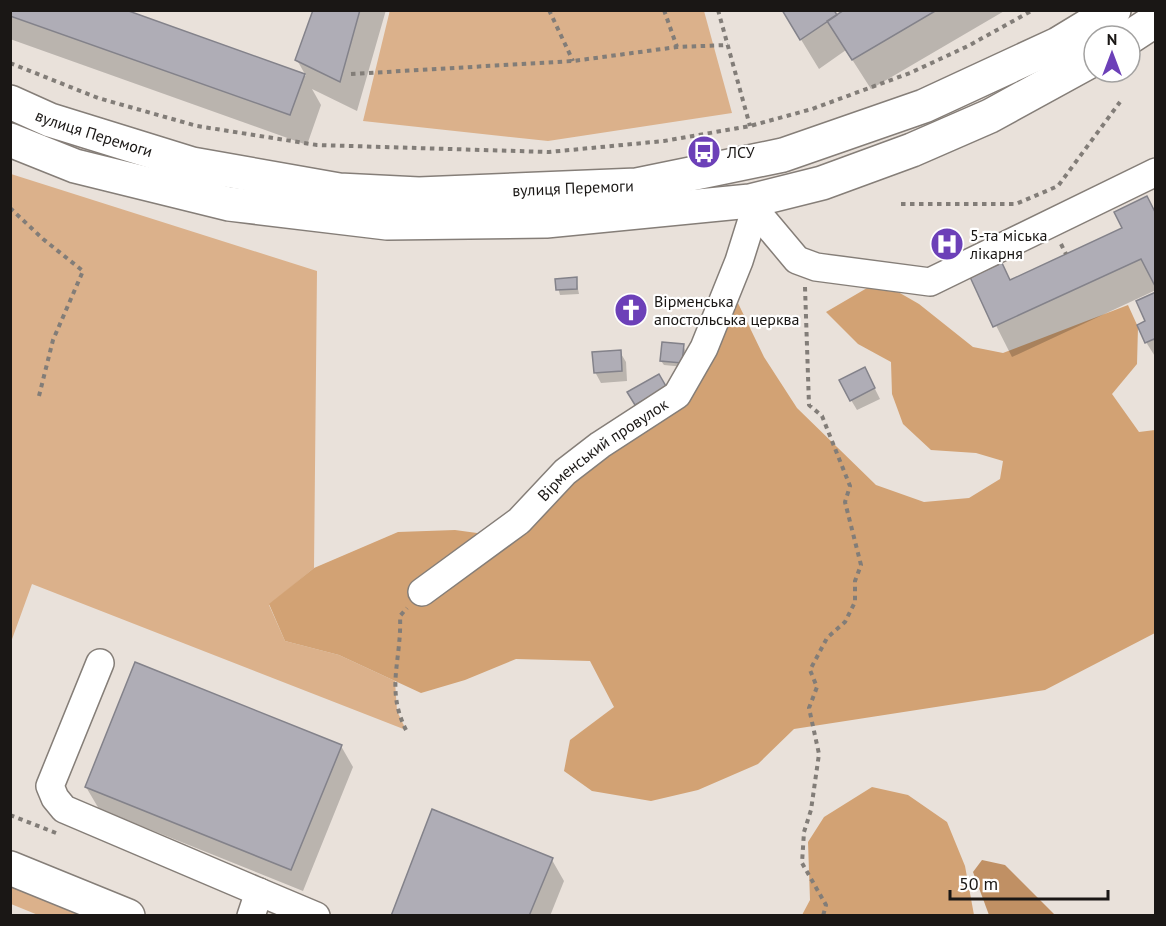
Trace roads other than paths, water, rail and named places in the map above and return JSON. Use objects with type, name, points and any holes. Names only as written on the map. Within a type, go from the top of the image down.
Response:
[{"type":"main road","name":"вулиця Перемоги","points":[[10,102],[50,120],[192,164],[339,190],[419,194],[637,185],[783,155],[924,106],[1058,44],[1114,10]]},
{"type":"main road","points":[[1142,29],[1155,20]]},
{"type":"main road","name":"вулиця Перемоги","points":[[10,140],[75,166],[229,204],[387,223],[546,221],[752,205],[822,183],[912,150],[990,116],[1082,66]]},
{"type":"main road","points":[[10,868],[128,915]]},
{"type":"street","points":[[752,205],[797,260],[816,267],[930,282],[1155,172]]},
{"type":"street","name":"Вірменський провулок","points":[[422,592],[519,521],[565,472],[600,445],[677,395],[709,337],[739,261],[752,205]]},
{"type":"street","points":[[100,663],[50,786],[55,798],[64,808],[255,904],[316,915]]},
{"type":"place","name":"ЛСУ","points":[[704,152]]},
{"type":"place","name":"5-та міська лікарня","points":[[947,244]]},
{"type":"place","name":"Вірменська апостольська церква","points":[[631,310]]}]
